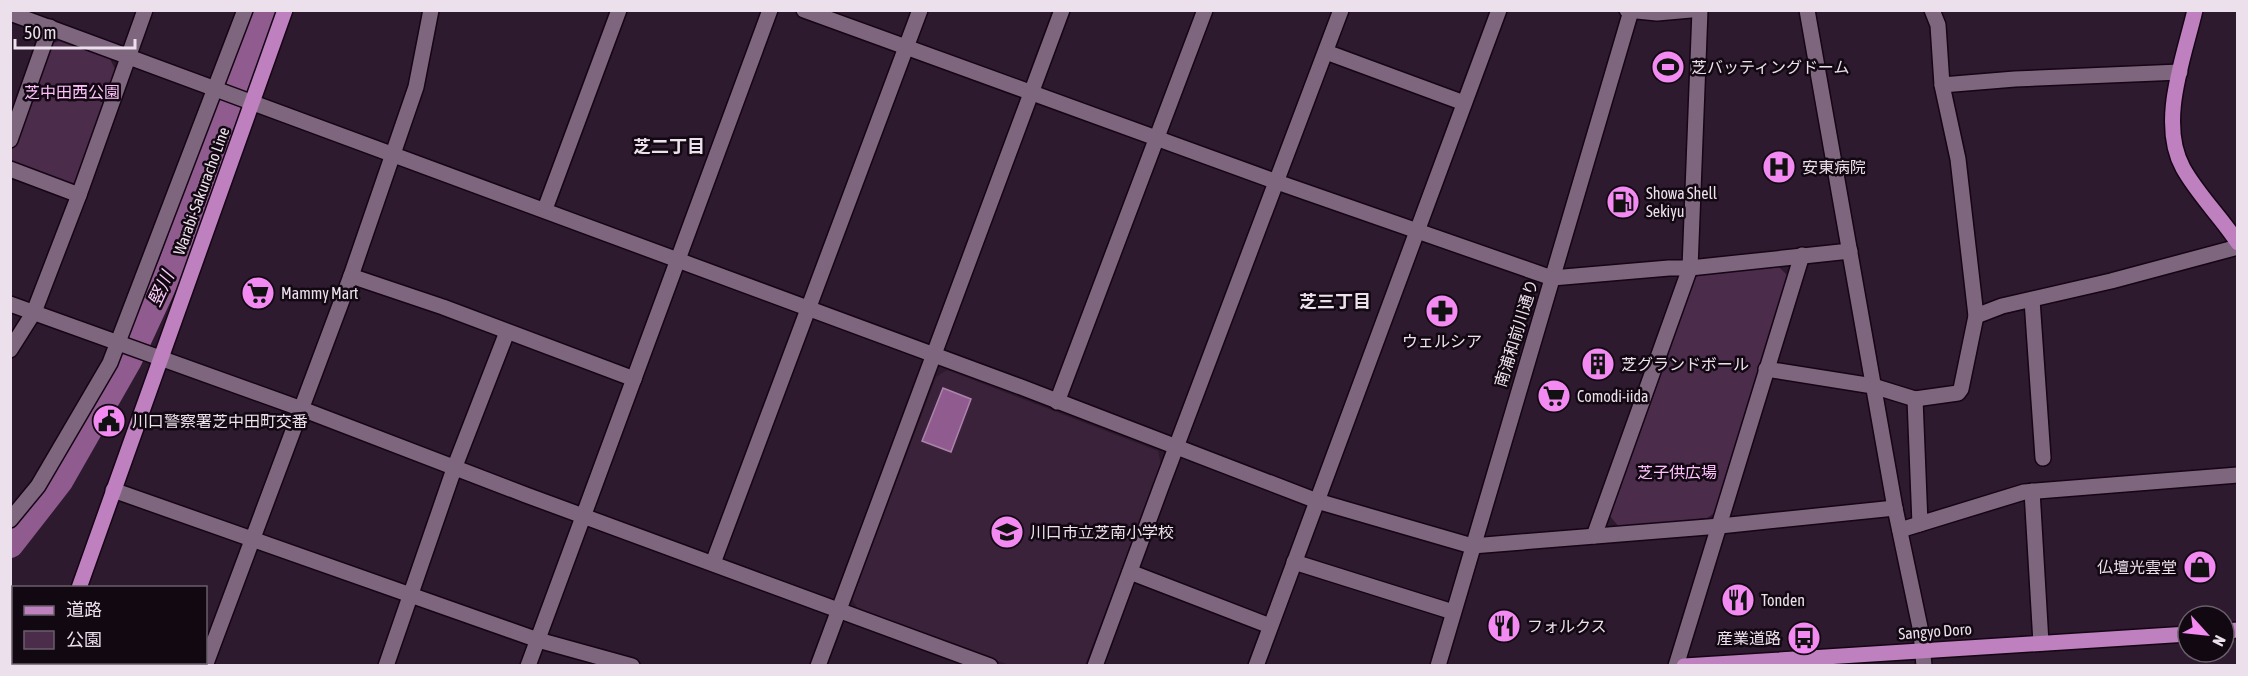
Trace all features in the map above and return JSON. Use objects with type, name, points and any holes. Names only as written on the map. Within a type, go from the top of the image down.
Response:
[{"type":"main road","name":"Warabi-Sakuracho Line","points":[[80,586],[113,490],[154,356],[285,10]]},
{"type":"main road","points":[[2195,10],[2173,106],[2172,120],[2176,151],[2192,182],[2238,245]]},
{"type":"main road","name":"Sangyo Doro","points":[[1684,666],[1924,658],[2041,643],[2176,635]]},
{"type":"street","points":[[10,350],[34,312],[79,195],[145,10]]},
{"type":"street","points":[[10,520],[38,486],[53,463],[122,344],[219,91],[245,10]]},
{"type":"street","points":[[207,663],[351,276],[416,87],[431,10]]},
{"type":"street","points":[[545,209],[619,10]]},
{"type":"street","points":[[528,666],[770,10]]},
{"type":"street","points":[[804,10],[1416,232],[1552,278],[1690,268],[1850,252]]},
{"type":"street","points":[[713,563],[920,10]]},
{"type":"street","points":[[818,666],[1062,10]]},
{"type":"street","points":[[1057,402],[1205,10]]},
{"type":"street","points":[[1095,666],[1341,10]]},
{"type":"street","points":[[1256,666],[1499,10]]},
{"type":"street","points":[[1629,11],[1657,13],[1691,10]]},
{"type":"street","points":[[1594,536],[1690,268],[1701,10]]},
{"type":"street","points":[[1808,10],[1873,386],[1924,658]]},
{"type":"street","points":[[1766,369],[1873,386],[1915,399],[1958,393],[1960,389],[1976,316],[1958,159],[1942,85],[1938,25],[1932,10]]},
{"type":"street","name":"南浦和前川通り","points":[[1438,666],[1629,11]]},
{"type":"street","points":[[10,12],[219,91],[545,209],[1317,501],[1472,546],[1720,526],[1895,508]]},
{"type":"street","points":[[10,140],[50,27]]},
{"type":"street","points":[[1326,52],[1464,103]]},
{"type":"street","points":[[1942,85],[2014,79],[2180,72]]},
{"type":"street","points":[[10,169],[79,195]]},
{"type":"street","points":[[1976,316],[2002,306],[2111,281],[2238,245]]},
{"type":"street","points":[[1676,666],[1802,255]]},
{"type":"street","points":[[351,276],[443,307],[634,379]]},
{"type":"street","points":[[2032,300],[2043,458]]},
{"type":"street","points":[[10,304],[302,409],[583,516],[990,666]]},
{"type":"street","points":[[386,666],[455,466],[507,332]]},
{"type":"street","points":[[1915,399],[1920,524]]},
{"type":"street","points":[[1900,530],[2032,491],[2238,475]]},
{"type":"street","points":[[113,490],[538,640],[632,666]]},
{"type":"street","points":[[2032,491],[2041,643]]},
{"type":"street","points":[[1294,562],[1452,612]]},
{"type":"street","points":[[1130,572],[1270,626]]},
{"type":"shaded area","name":"川口市立芝南小学校","points":[[947,370],[1158,451],[1161,465],[1085,665],[1009,665],[858,609],[852,599],[936,377]]},
{"type":"shaded area","points":[[943,388],[971,399],[951,452],[922,441]]},
{"type":"green space","name":"芝中田西公園","points":[[59,41],[110,59],[117,73],[75,182],[69,185],[12,163],[10,155],[51,44]]},
{"type":"green space","name":"芝子供広場","points":[[1778,266],[1789,277],[1716,512],[1707,518],[1619,527],[1609,515],[1693,280],[1702,272]]},
{"type":"waterway","name":"竪川","points":[[10,544],[59,481],[128,360],[172,265],[264,10]]},
{"type":"place","name":"芝バッティングドーム","points":[[1668,67]]},
{"type":"place","name":"安東病院","points":[[1779,167]]},
{"type":"place","name":"Showa Shell Sekiyu","points":[[1623,202]]},
{"type":"place","name":"Mammy Mart","points":[[258,293]]},
{"type":"place","name":"ウェルシア","points":[[1442,311]]},
{"type":"place","name":"芝グランドボール","points":[[1598,364]]},
{"type":"place","name":"Comodi-iida","points":[[1554,396]]},
{"type":"place","name":"川口警察署芝中田町交番","points":[[109,421]]},
{"type":"place","name":"川口市立芝南小学校","points":[[1007,532]]},
{"type":"place","name":"仏壇光雲堂","points":[[2200,567]]},
{"type":"place","name":"Tonden","points":[[1738,600]]},
{"type":"place","name":"フォルクス","points":[[1504,626]]},
{"type":"place","name":"産業道路","points":[[1804,638]]},
{"type":"district","name":"芝二丁目","points":[[669,147]]},
{"type":"district","name":"芝三丁目","points":[[1335,302]]}]
